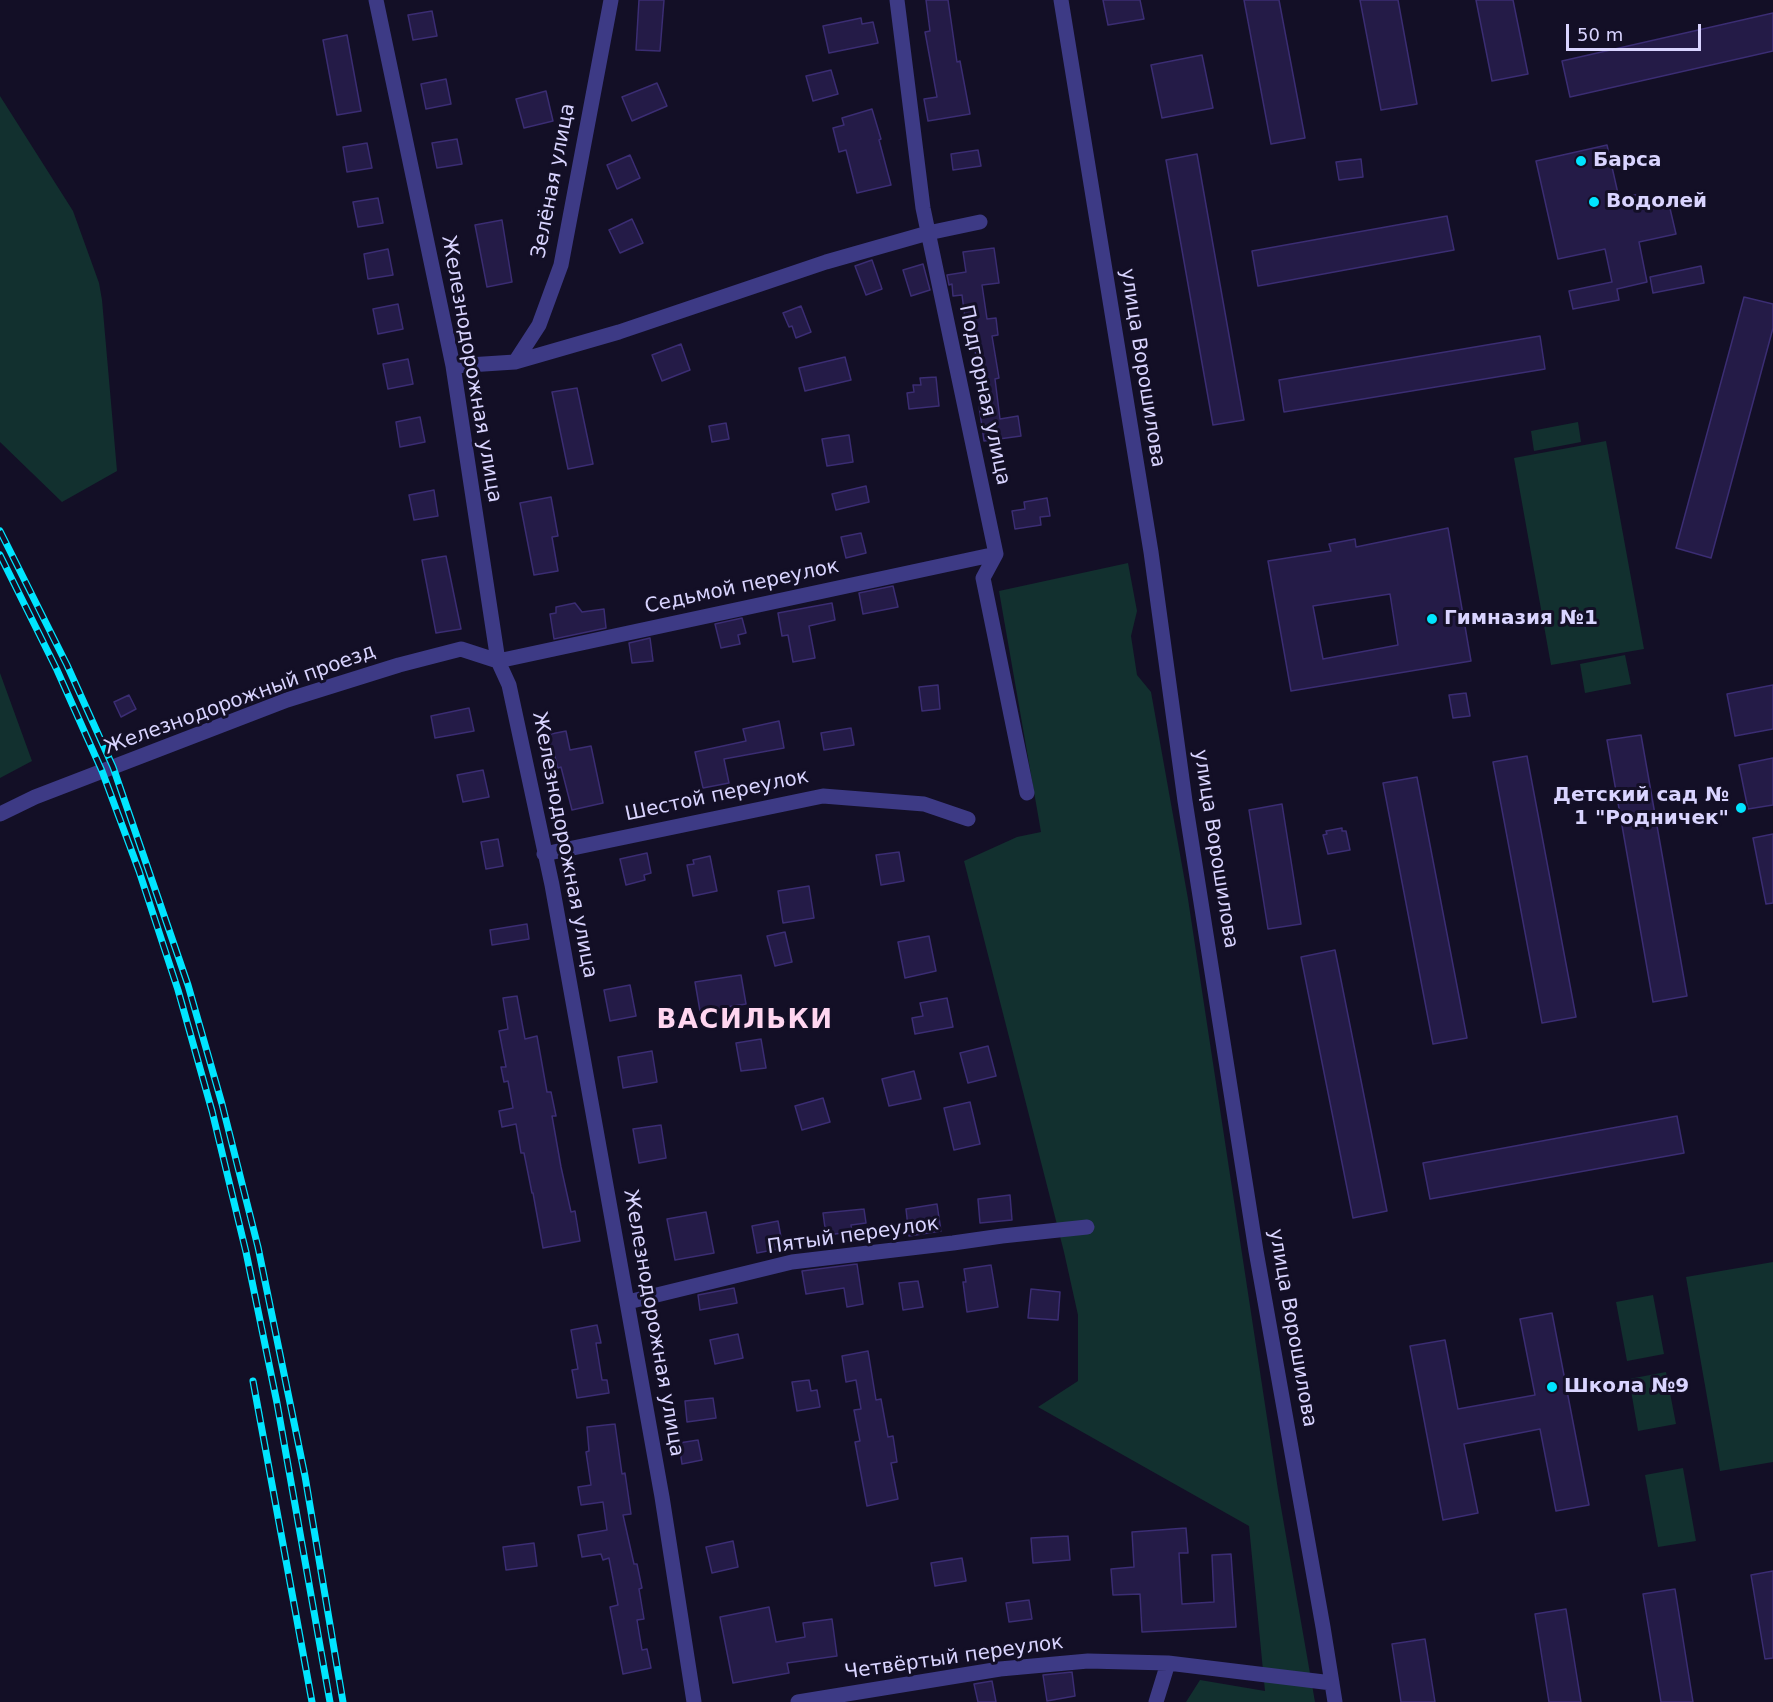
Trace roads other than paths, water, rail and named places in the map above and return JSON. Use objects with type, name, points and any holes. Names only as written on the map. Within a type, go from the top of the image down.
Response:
[{"type":"street","name":"Железнодорожная улица","points":[[376,0],[453,366],[498,661],[509,685],[552,885],[662,1497],[694,1702]]},
{"type":"street","name":"Зелёная улица","points":[[514,362],[538,325],[561,265],[611,0]]},
{"type":"street","name":"Подгорная улица","points":[[897,0],[923,208],[996,554]]},
{"type":"street","name":"улица Ворошилова","points":[[1061,0],[1151,552],[1185,801],[1256,1251],[1335,1702]]},
{"type":"street","points":[[453,366],[514,362],[619,332],[826,262],[928,232],[980,222]]},
{"type":"street","points":[[996,554],[983,578],[1027,793]]},
{"type":"street","name":"Седьмой переулок","points":[[498,661],[996,554]]},
{"type":"street","name":"Железнодорожный проезд","points":[[0,814],[35,797],[287,700],[399,665],[461,649],[498,661]]},
{"type":"street","name":"Шестой переулок","points":[[544,854],[823,796],[924,804],[968,819]]},
{"type":"street","name":"Пятый переулок","points":[[628,1302],[792,1262],[1087,1227]]},
{"type":"street","name":"Четвёртый переулок","points":[[798,1702],[1000,1669],[1088,1661],[1168,1664],[1332,1683]]},
{"type":"street","points":[[1156,1702],[1168,1664]]},
{"type":"railway","points":[[0,531],[67,665],[113,767],[188,985],[222,1104],[258,1247],[305,1476],[343,1702]]},
{"type":"railway","points":[[0,555],[57,670],[102,771],[139,871],[178,990],[212,1111],[246,1252],[277,1403],[330,1702]]},
{"type":"railway","points":[[253,1381],[312,1702]]},
{"type":"place","name":"Барса","points":[[1581,161]]},
{"type":"place","name":"Водолей","points":[[1594,202]]},
{"type":"place","name":"Гимназия №1","points":[[1432,619]]},
{"type":"place","name":"Детский сад № 1 \"Родничек\"","points":[[1741,808]]},
{"type":"place","name":"Школа №9","points":[[1552,1387]]},
{"type":"district","name":"ВАСИЛЬКИ","points":[[745,1021]]}]
